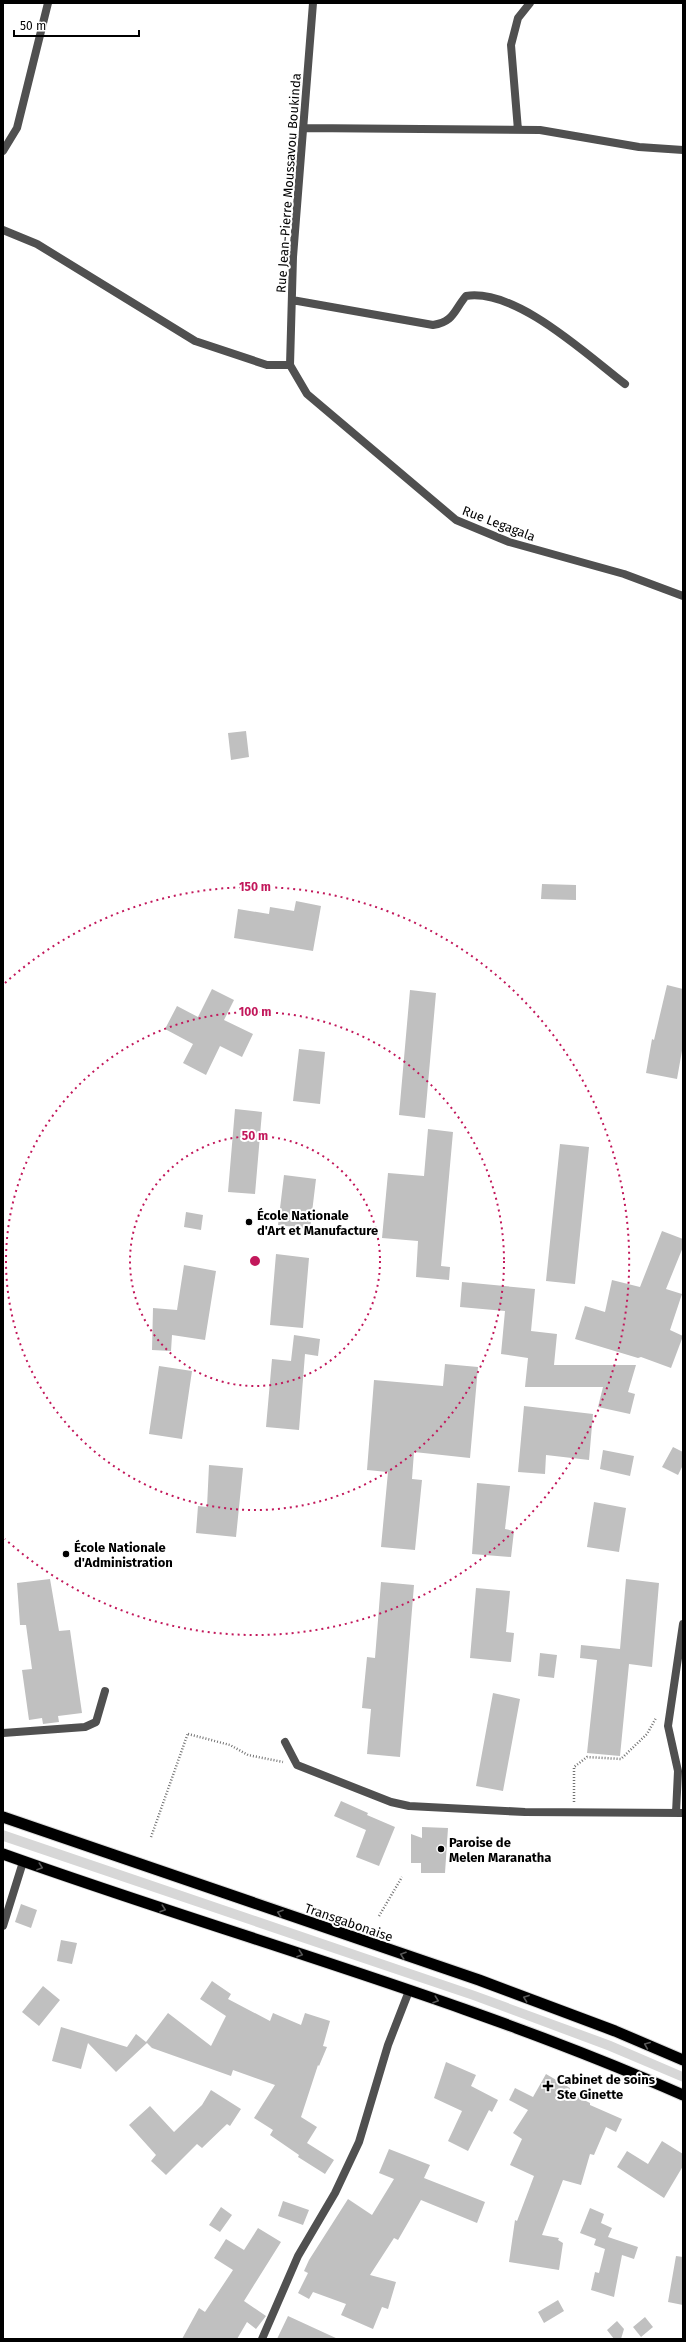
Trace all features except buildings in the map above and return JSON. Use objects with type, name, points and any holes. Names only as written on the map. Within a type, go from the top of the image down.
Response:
[{"type":"highway","name":"Transgabonaise","points":[[3,1818],[479,1980],[615,2031],[683,2060]]},
{"type":"highway","points":[[3,1854],[409,1991],[603,2061],[683,2095]]},
{"type":"street","points":[[3,151],[17,128],[48,3]]},
{"type":"street","name":"Rue Jean-Pierre Moussavou Boukinda","points":[[290,365],[293,257],[313,3]]},
{"type":"street","points":[[518,130],[511,45],[518,18],[530,3]]},
{"type":"street","points":[[303,128],[540,130],[639,147],[683,150]]},
{"type":"street","points":[[3,230],[37,244],[195,341],[267,365],[290,365]]},
{"type":"street","points":[[292,300],[433,325],[443,323],[451,319],[466,296],[488,296],[526,311],[542,321],[625,384]]},
{"type":"street","name":"Rue Legagala","points":[[290,365],[307,394],[456,520],[509,542],[624,574],[683,596]]},
{"type":"street","points":[[285,1742],[297,1765],[391,1802],[409,1806],[575,1812],[680,1813],[678,1771],[668,1726],[683,1624]]},
{"type":"street","points":[[3,1733],[86,1727],[96,1722],[105,1691]]},
{"type":"street","points":[[3,1926],[23,1862]]},
{"type":"street","points":[[262,2339],[298,2256],[335,2193],[359,2142],[388,2045],[409,1991]]},
{"type":"path","points":[[575,1812],[574,1767],[587,1758],[621,1759],[647,1734],[658,1715]]},
{"type":"path","points":[[151,1838],[188,1733],[230,1745],[248,1755],[297,1765]]},
{"type":"path","points":[[379,1916],[402,1877]]},
{"type":"shaded area","points":[[3,1830],[475,1991],[611,2041],[683,2072],[683,2082],[607,2050],[473,2000],[3,1841]]},
{"type":"place","name":"École Nationale d'Art et Manufacture","points":[[249,1222]]},
{"type":"place","name":"École Nationale d'Administration","points":[[66,1554]]},
{"type":"place","name":"Paroise de Melen Maranatha","points":[[441,1849]]},
{"type":"place","name":"Cabinet de soins Ste Ginette","points":[[548,2086]]}]
